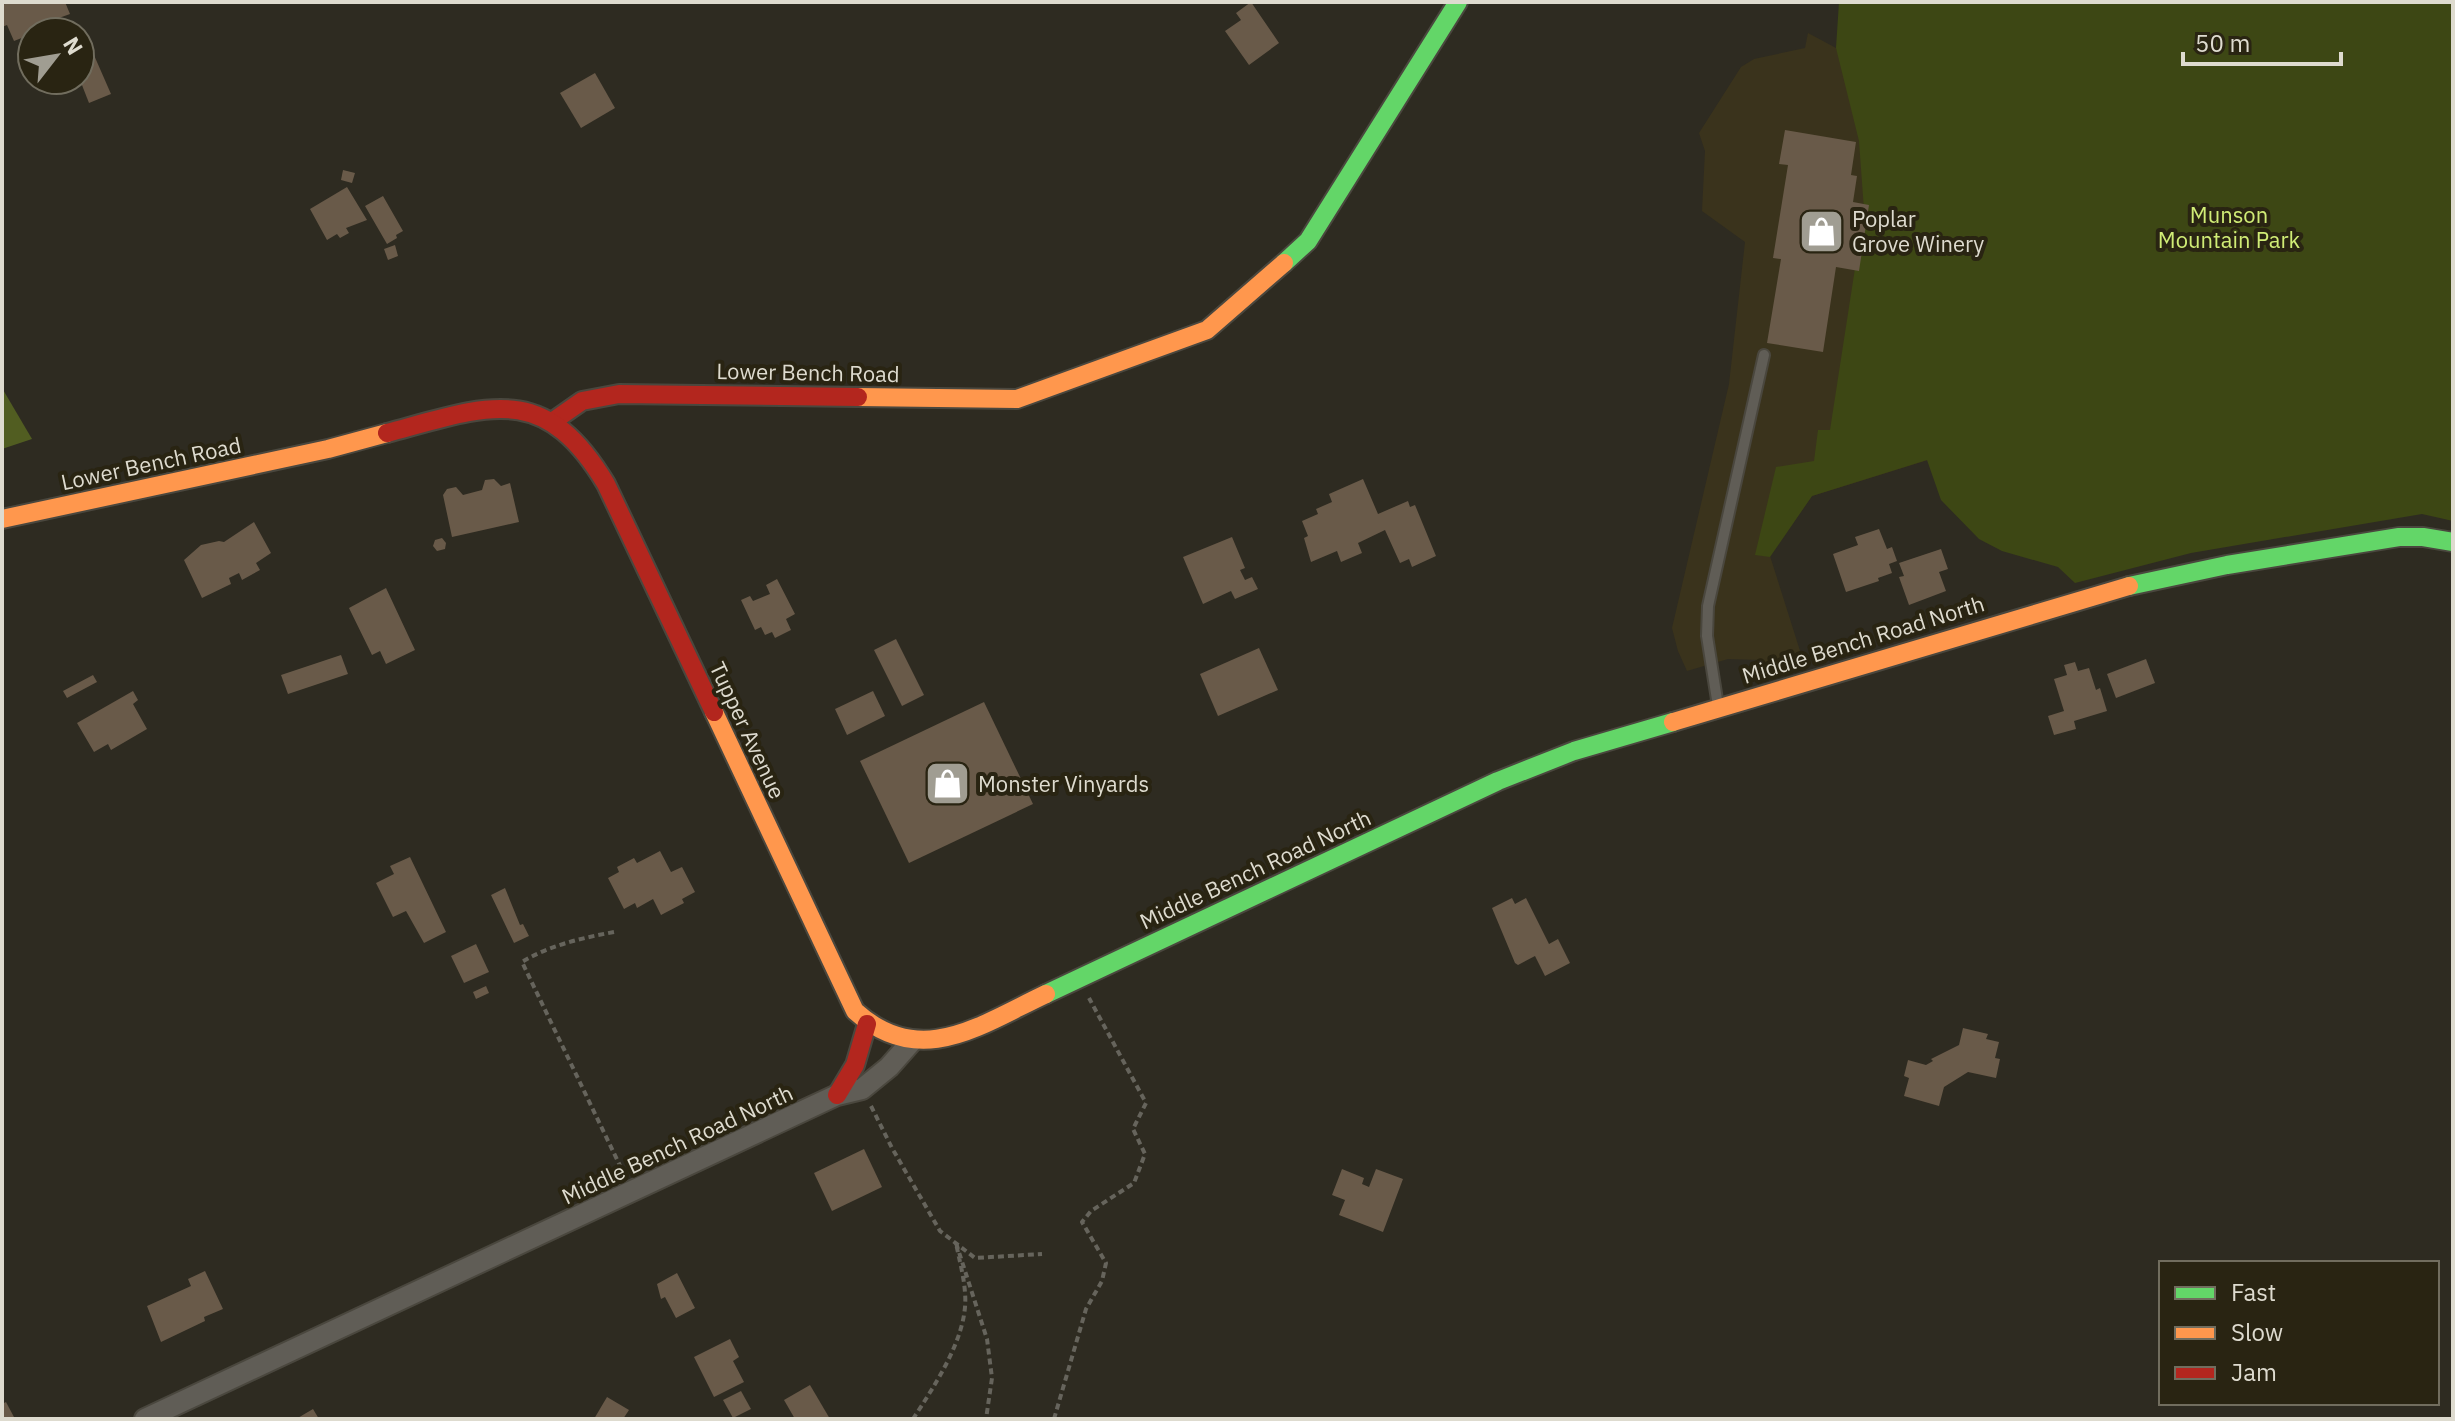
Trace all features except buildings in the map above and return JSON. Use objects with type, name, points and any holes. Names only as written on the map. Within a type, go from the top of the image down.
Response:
[{"type":"street","name":"Lower Bench Road","points":[[2,519],[331,449],[473,413],[514,408],[535,412],[552,422],[569,405],[592,396],[1017,399],[1207,330],[1308,241],[1458,2]]},
{"type":"street","name":"Tupper Avenue","points":[[552,422],[579,444],[606,484],[846,995],[867,1024]]},
{"type":"street","name":"Middle Bench Road North","points":[[145,1419],[837,1095],[862,1089],[889,1067],[912,1041],[933,1042],[956,1036],[1498,781],[1574,751],[2144,583],[2227,565],[2399,537],[2453,542]]},
{"type":"street","points":[[837,1095],[855,1065],[867,1024],[896,1038],[912,1041]]},
{"type":"lane","points":[[1718,707],[1707,636],[1708,606],[1764,355]]},
{"type":"path","points":[[614,932],[584,937],[541,951],[522,962],[632,1191]]},
{"type":"path","points":[[1054,1419],[1086,1309],[1102,1281],[1106,1263],[1082,1222],[1091,1211],[1134,1183],[1145,1154],[1133,1129],[1146,1103],[1078,979]]},
{"type":"path","points":[[862,1089],[940,1231],[975,1258],[1042,1254]]},
{"type":"path","points":[[913,1419],[937,1382],[958,1335],[965,1295],[956,1243]]},
{"type":"path","points":[[956,1243],[987,1339],[992,1378],[986,1419]]},
{"type":"shaded area","points":[[1808,33],[1836,48],[1917,239],[1928,460],[1812,496],[1770,556],[1802,657],[1771,666],[1761,660],[1728,659],[1687,671],[1672,628],[1729,384],[1745,242],[1702,211],[1705,151],[1699,133],[1741,67],[1754,59],[1805,48]]},
{"type":"green space","name":"Munson Mountain Park","points":[[1839,2],[2453,2],[2453,521],[2422,514],[2191,553],[2075,583],[2058,567],[2002,551],[1979,539],[1941,500],[1927,460],[1812,496],[1770,557],[1755,555],[1776,467],[1814,461],[1818,430],[1830,430],[1864,210],[1859,141],[1836,48]]},
{"type":"green space","points":[[2,388],[32,439],[2,449]]},
{"type":"traffic: fast","points":[[1284,263],[1308,241],[1458,2]]},
{"type":"traffic: fast","points":[[2129,586],[2227,565],[2399,537],[2453,542]]},
{"type":"traffic: fast","points":[[1046,994],[1498,781],[1574,751],[1673,722]]},
{"type":"traffic: slow","points":[[858,397],[1017,399],[1207,330],[1284,263]]},
{"type":"traffic: slow","points":[[2,519],[328,449],[387,433]]},
{"type":"traffic: slow","points":[[1673,722],[2129,586]]},
{"type":"traffic: slow","points":[[714,712],[855,1011],[879,1028],[903,1038],[927,1040],[974,1029],[1046,994]]},
{"type":"traffic: jam","points":[[552,422],[582,401],[619,394],[858,397]]},
{"type":"traffic: jam","points":[[387,433],[455,415],[511,409],[536,415],[560,428],[583,451],[606,484],[714,712]]},
{"type":"traffic: jam","points":[[837,1095],[855,1065],[867,1024]]},
{"type":"place","name":"Poplar Grove Winery","points":[[1821,231]]},
{"type":"place","name":"Monster Vinyards","points":[[947,783]]}]
